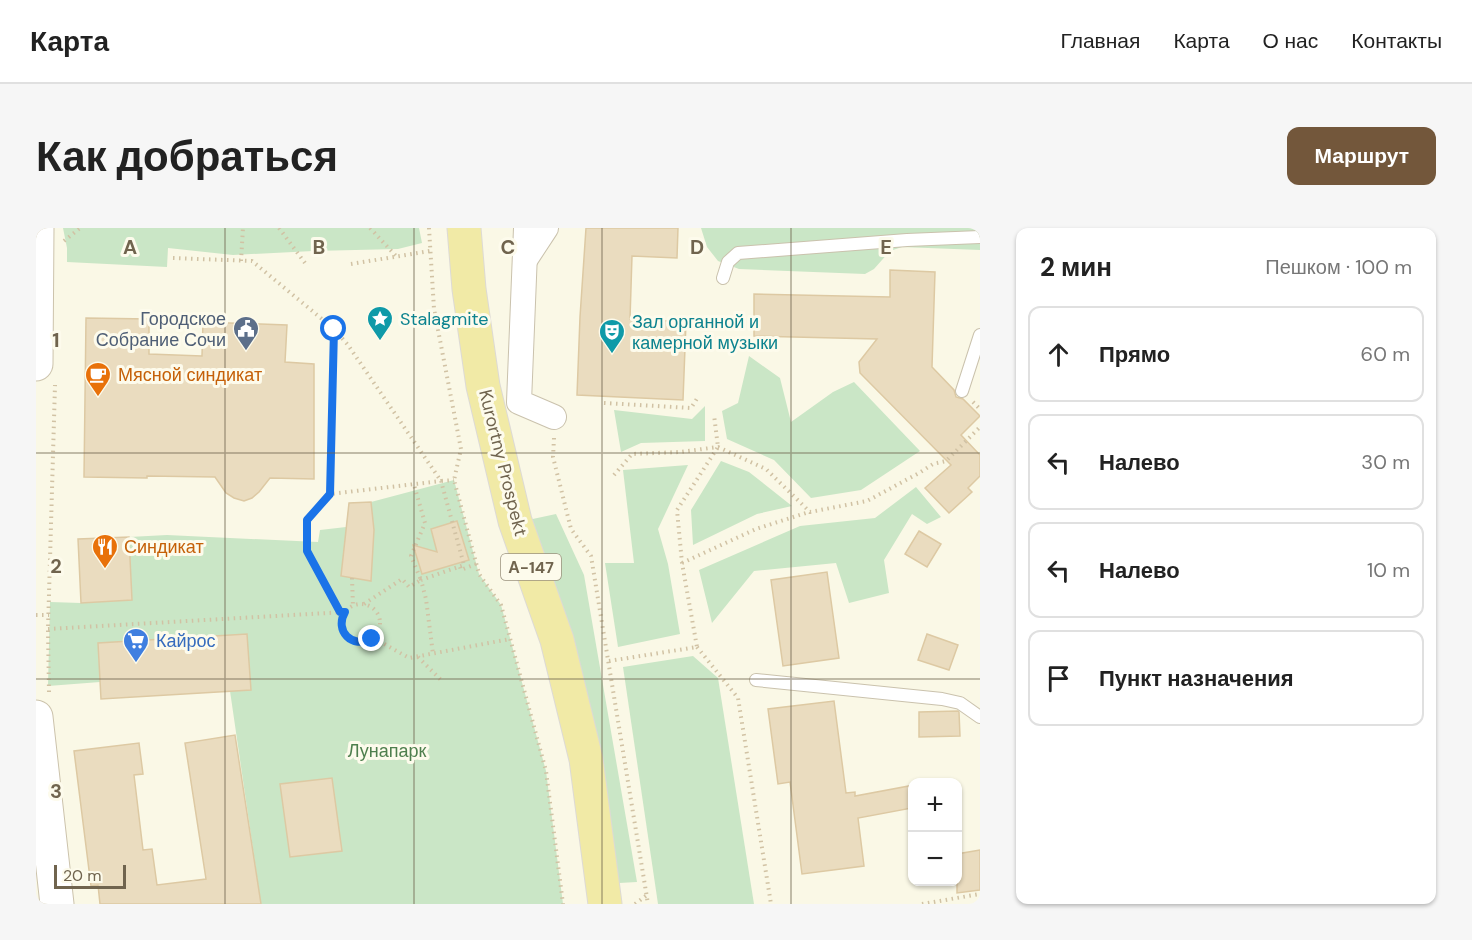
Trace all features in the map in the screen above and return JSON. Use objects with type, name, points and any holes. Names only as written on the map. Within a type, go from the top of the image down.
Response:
[{"type":"main road","name":"Kurortny Prospekt","points":[[464,228],[469,289],[483,386],[515,521],[557,640],[586,759],[605,904]]},
{"type":"main road","points":[[46,372],[48,232]]},
{"type":"main road","points":[[43,709],[57,904]]},
{"type":"street","points":[[526,228],[519,402],[554,417]]},
{"type":"street","points":[[525,260],[546,228]]},
{"type":"lane","points":[[723,278],[728,262],[738,253],[907,240],[980,237]]},
{"type":"lane","points":[[962,391],[980,334]]},
{"type":"lane","points":[[756,680],[942,699],[960,703],[980,717]]},
{"type":"path","points":[[48,232],[59,246],[80,228]]},
{"type":"path","points":[[241,261],[243,228]]},
{"type":"path","points":[[279,228],[305,263]]},
{"type":"path","points":[[370,228],[396,257]]},
{"type":"path","points":[[429,228],[434,309],[461,449],[454,480],[479,574],[501,605],[546,771],[563,904]]},
{"type":"path","points":[[351,264],[430,251]]},
{"type":"path","points":[[48,629],[343,612],[353,606],[364,604],[402,579],[409,587],[421,580],[464,565],[441,481],[348,345],[334,329],[252,261],[173,258]]},
{"type":"path","points":[[334,329],[330,494],[307,520],[307,551],[343,612],[341,624],[343,631],[354,641],[369,641],[374,638],[380,627],[380,620],[374,609],[364,604]]},
{"type":"path","points":[[43,709],[48,686],[49,615],[46,372]]},
{"type":"path","points":[[604,403],[691,408],[698,398]]},
{"type":"path","points":[[714,415],[718,447],[676,510],[682,563],[697,647],[738,698],[771,904]]},
{"type":"path","points":[[554,417],[553,457],[562,496],[571,529],[591,556],[648,904]]},
{"type":"path","points":[[682,563],[756,529],[810,512],[867,501],[933,464],[946,461],[980,427]]},
{"type":"path","points":[[614,475],[632,453],[680,452],[718,447],[766,469],[810,512]]},
{"type":"path","points":[[330,494],[454,480]]},
{"type":"path","points":[[414,484],[425,523],[411,556],[426,599],[433,654]]},
{"type":"path","points":[[460,567],[461,570],[476,564]]},
{"type":"path","points":[[352,578],[353,606]]},
{"type":"path","points":[[36,615],[49,615]]},
{"type":"path","points":[[374,638],[409,658],[510,639]]},
{"type":"path","points":[[609,661],[697,647]]},
{"type":"path","points":[[418,657],[443,682]]},
{"type":"path","points":[[635,904],[647,894]]},
{"type":"path","points":[[922,904],[980,894]]},
{"type":"green space","points":[[63,228],[419,228],[422,243],[398,249],[233,255],[168,248],[167,267],[67,262]]},
{"type":"green space","points":[[701,228],[980,228],[980,250],[902,247],[890,251],[874,269],[865,274],[739,269],[718,261],[707,247]]},
{"type":"green space","points":[[749,356],[780,378],[791,422],[833,392],[854,382],[920,451],[861,490],[811,498],[774,460],[727,439],[722,411],[738,403]]},
{"type":"green space","points":[[705,406],[705,441],[641,443],[621,452],[614,410],[692,419]]},
{"type":"green space","points":[[721,461],[749,472],[792,506],[757,514],[693,545],[691,510]]},
{"type":"green space","points":[[688,465],[658,529],[668,564],[680,634],[618,647],[605,563],[634,563],[623,470]]},
{"type":"green space","name":"Лунапарк","points":[[454,480],[479,574],[501,605],[546,771],[563,904],[261,904],[230,691],[98,643],[100,682],[48,686],[50,602],[132,600],[129,537],[167,535],[318,542],[320,530],[346,527],[349,503],[371,502]]},
{"type":"green space","points":[[916,487],[941,517],[927,524],[912,514],[884,560],[889,593],[849,603],[836,563],[754,571],[712,623],[699,570],[800,526],[875,518]]},
{"type":"green space","points":[[556,514],[584,575],[637,882],[619,883],[595,730],[528,520]]},
{"type":"green space","points":[[693,656],[718,678],[754,904],[658,904],[623,667]]},
{"type":"building","points":[[586,228],[678,228],[677,258],[632,256],[630,319],[686,322],[683,400],[577,395]]},
{"type":"building","points":[[890,270],[935,272],[932,367],[954,390],[956,397],[963,399],[980,416],[961,435],[980,455],[980,476],[968,488],[972,492],[949,513],[925,488],[951,465],[860,373],[859,362],[877,339],[754,336],[754,294],[890,297]]},
{"type":"building","points":[[86,318],[149,319],[149,354],[202,356],[203,322],[287,325],[285,362],[314,364],[314,479],[270,478],[259,492],[244,501],[226,493],[215,477],[84,477]]},
{"type":"building","points":[[371,502],[374,530],[371,581],[341,576],[349,503]]},
{"type":"building","points":[[457,521],[469,560],[422,574],[413,545],[437,552],[431,529]]},
{"type":"building","points":[[919,531],[941,544],[927,567],[905,554]]},
{"type":"building","name":"Синдикат","points":[[129,537],[132,600],[81,603],[78,539]]},
{"type":"building","points":[[827,572],[839,658],[783,666],[771,580]]},
{"type":"building","points":[[247,634],[251,690],[101,699],[98,643]]},
{"type":"building","points":[[927,634],[958,645],[949,670],[918,660]]},
{"type":"building","points":[[834,701],[846,793],[855,792],[855,796],[908,786],[908,809],[858,818],[864,866],[802,874],[790,782],[778,784],[768,709]]},
{"type":"building","points":[[958,711],[960,736],[919,737],[919,712]]},
{"type":"building","points":[[235,735],[261,904],[100,904],[98,885],[91,886],[74,751],[139,743],[143,774],[134,775],[143,850],[152,849],[157,885],[206,879],[185,743]]},
{"type":"building","points":[[332,778],[342,851],[290,857],[280,784]]},
{"type":"building","points":[[980,850],[980,890],[957,893],[957,886],[962,886],[962,853]]},
{"type":"place","name":"Stalagmite","points":[[380,342]]},
{"type":"place","name":"Городское Собрание Сочи","points":[[246,352]]},
{"type":"place","name":"Зал органной и камерной музыки","points":[[612,355]]},
{"type":"place","name":"Мясной синдикат","points":[[98,398]]},
{"type":"place","name":"Синдикат","points":[[105,570]]},
{"type":"place","name":"Кайрос","points":[[136,664]]},
{"type":"route","points":[[334,329],[330,494],[307,520],[307,551],[340,612],[345,612],[341,624],[345,634],[358,642],[372,639]]}]
